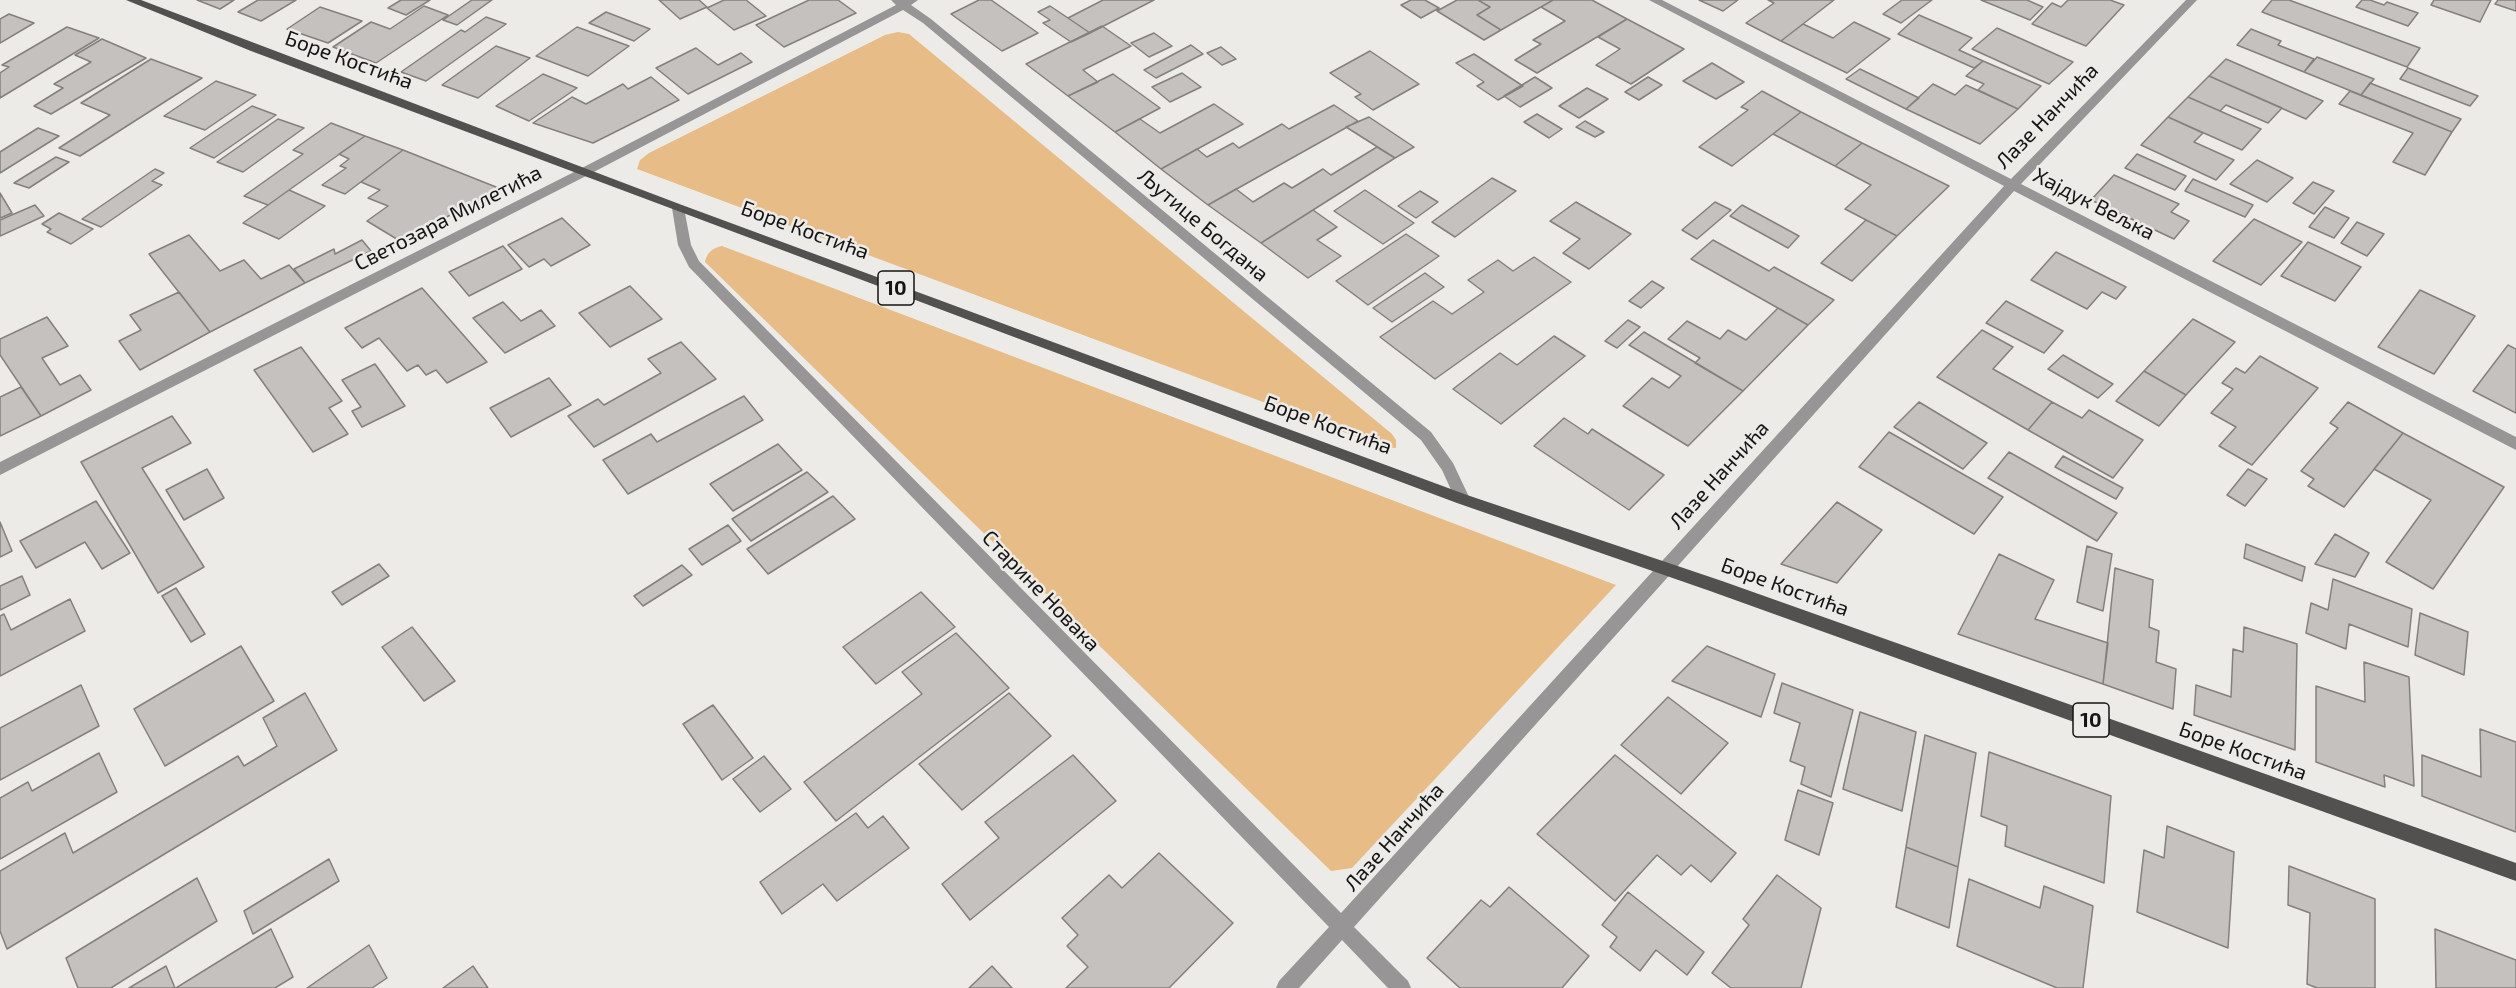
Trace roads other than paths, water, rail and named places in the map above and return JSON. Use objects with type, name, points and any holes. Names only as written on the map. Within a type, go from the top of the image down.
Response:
[{"type":"main road","name":"Боре Костића","points":[[131,0],[678,208],[1462,499],[1665,568],[2516,872]]},
{"type":"street","name":"Хајдук Вељка","points":[[1654,0],[2516,444]]},
{"type":"street","name":"Лазе Нанчића","points":[[1286,988],[2013,183],[2192,0]]},
{"type":"street","name":"Светозара Милетића","points":[[0,469],[584,172],[904,2]]},
{"type":"street","name":"Љутице Богдана","points":[[904,2],[1426,436],[1448,467],[1462,499]]},
{"type":"street","name":"Старине Новака","points":[[678,208],[687,255],[694,264],[1401,988]]}]
